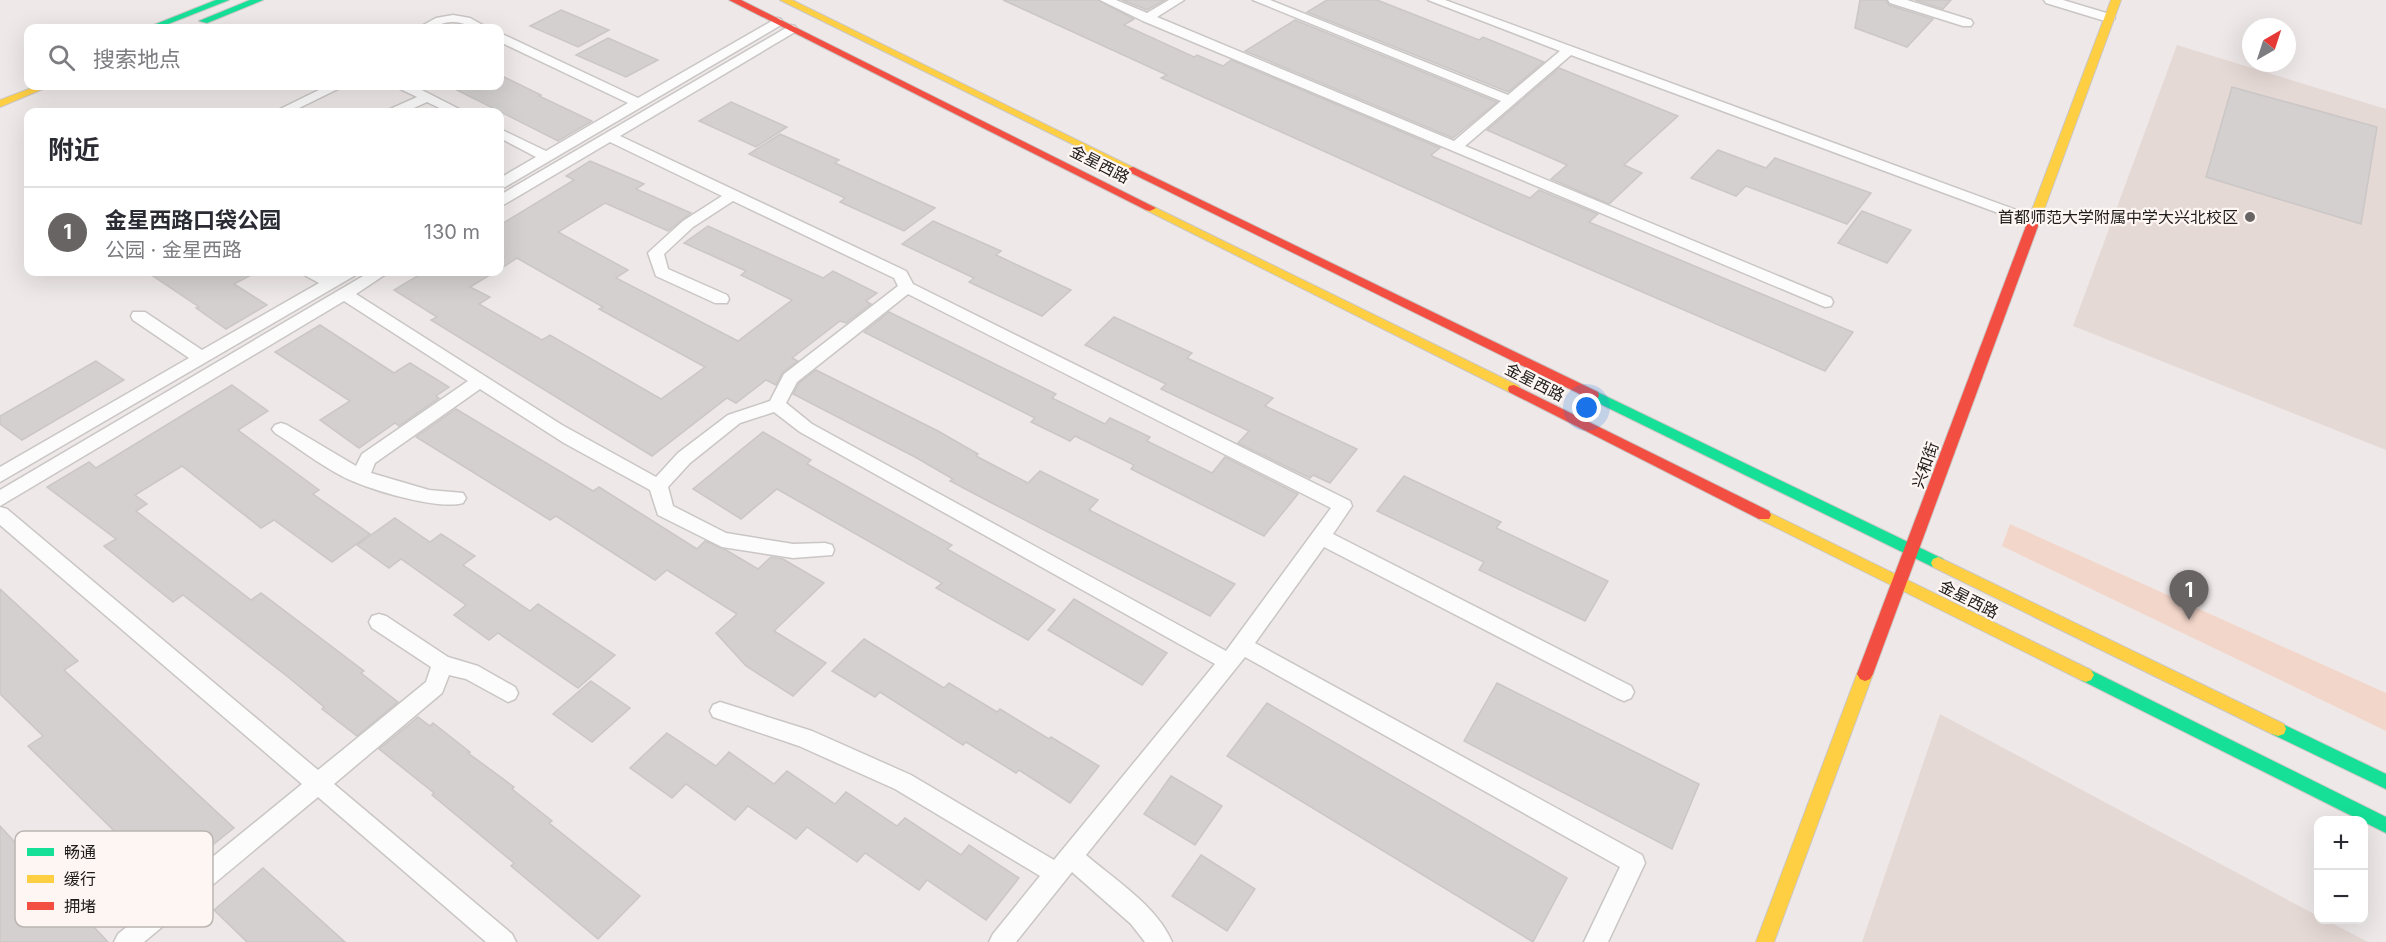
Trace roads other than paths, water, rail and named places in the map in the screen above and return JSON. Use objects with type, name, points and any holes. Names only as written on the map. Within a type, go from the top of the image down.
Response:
[{"type":"main road","points":[[161,24],[224,0]]},
{"type":"main road","points":[[196,24],[258,0]]},
{"type":"main road","name":"金星西路","points":[[734,0],[2386,825]]},
{"type":"main road","name":"金星西路","points":[[785,0],[2386,782]]},
{"type":"main road","name":"兴和街","points":[[1765,942],[2116,0]]},
{"type":"main road","points":[[0,90],[24,81]]},
{"type":"main road","points":[[0,104],[35,90]]},
{"type":"lane","points":[[1106,0],[1825,302]]},
{"type":"lane","points":[[1147,18],[1178,0]]},
{"type":"lane","points":[[1259,0],[1510,100]]},
{"type":"lane","points":[[1434,0],[2033,221]]},
{"type":"lane","points":[[1894,0],[1966,24]]},
{"type":"lane","points":[[2050,0],[2109,18]]},
{"type":"lane","points":[[432,24],[443,18],[461,18],[474,24]]},
{"type":"lane","points":[[504,182],[777,22]]},
{"type":"lane","points":[[504,199],[791,29]]},
{"type":"lane","points":[[504,39],[638,103]]},
{"type":"lane","points":[[1455,147],[1569,50]]},
{"type":"lane","points":[[290,108],[328,90]]},
{"type":"lane","points":[[413,90],[450,108]]},
{"type":"lane","points":[[404,108],[427,97]]},
{"type":"lane","points":[[504,135],[546,157]]},
{"type":"lane","points":[[609,136],[900,275],[908,287],[1343,506],[1236,654],[1001,942]]},
{"type":"lane","points":[[721,299],[662,273],[656,253],[688,224],[733,195]]},
{"type":"lane","points":[[319,276],[330,282]]},
{"type":"lane","points":[[0,475],[341,276]]},
{"type":"lane","points":[[0,499],[374,276]]},
{"type":"lane","points":[[658,486],[684,458],[734,419],[777,405],[790,378],[908,287]]},
{"type":"lane","points":[[344,294],[404,328],[480,381],[593,452],[658,486],[665,510],[722,540],[793,551],[825,550]]},
{"type":"lane","points":[[139,316],[197,355]]},
{"type":"lane","points":[[360,477],[368,459],[480,381]]},
{"type":"lane","points":[[777,405],[806,428],[1634,862],[1596,942]]},
{"type":"lane","points":[[281,429],[360,477],[429,497],[457,498]]},
{"type":"lane","points":[[0,513],[504,942]]},
{"type":"lane","points":[[1321,537],[1623,692]]},
{"type":"lane","points":[[379,622],[442,664],[471,672],[508,693]]},
{"type":"lane","points":[[213,870],[317,783],[388,728],[435,687],[442,664]]},
{"type":"lane","points":[[720,711],[804,738],[903,782],[1064,865],[1139,916],[1160,942]]},
{"type":"lane","points":[[126,942],[144,927]]},
{"type":"place","name":"首都师范大学附属中学大兴北校区","points":[[2250,217]]},
{"type":"place","name":"金星西路口袋公园","points":[[2189,620]]}]
